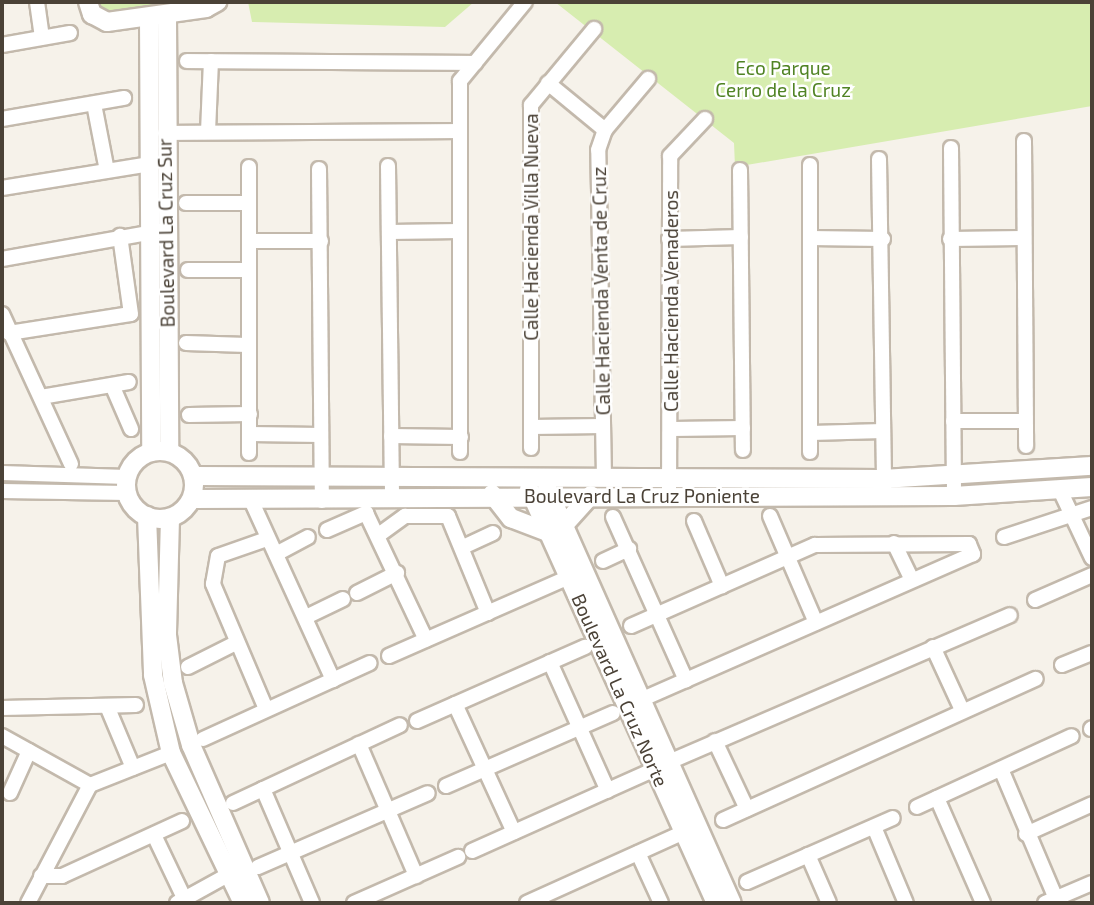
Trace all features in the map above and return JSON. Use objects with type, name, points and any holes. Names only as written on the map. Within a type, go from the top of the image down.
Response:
[{"type":"street","points":[[37,2],[42,38]]},
{"type":"street","points":[[88,2],[102,21],[158,16],[217,2]]},
{"type":"street","points":[[460,452],[460,81],[525,2]]},
{"type":"street","name":"Boulevard La Cruz Sur","points":[[158,16],[165,133],[158,231],[160,451]]},
{"type":"street","name":"Boulevard La Cruz Sur","points":[[158,16],[150,164],[158,231]]},
{"type":"street","name":"Calle Hacienda Villa Nueva","points":[[531,448],[531,105],[594,29]]},
{"type":"street","points":[[2,45],[70,33]]},
{"type":"street","points":[[187,61],[475,63]]},
{"type":"street","points":[[208,132],[211,61]]},
{"type":"street","name":"Calle Hacienda Venta de Cruz","points":[[604,478],[598,150],[605,130],[648,79]]},
{"type":"street","points":[[548,83],[605,130]]},
{"type":"street","points":[[2,119],[124,98]]},
{"type":"street","points":[[94,104],[107,171]]},
{"type":"street","name":"Calle Hacienda Venaderos","points":[[669,497],[672,429],[670,156],[705,119]]},
{"type":"street","points":[[165,133],[458,131]]},
{"type":"street","points":[[1024,141],[1022,238],[1026,446]]},
{"type":"street","points":[[951,148],[954,496]]},
{"type":"street","points":[[880,159],[884,488]]},
{"type":"street","points":[[2,188],[150,164]]},
{"type":"street","points":[[810,165],[810,452]]},
{"type":"street","points":[[388,166],[392,497]]},
{"type":"street","points":[[249,167],[249,453]]},
{"type":"street","points":[[319,169],[322,501]]},
{"type":"street","points":[[740,170],[743,450]]},
{"type":"street","points":[[186,203],[248,203]]},
{"type":"street","points":[[2,259],[158,231]]},
{"type":"street","points":[[389,232],[460,231]]},
{"type":"street","points":[[9,333],[131,314],[120,236]]},
{"type":"street","points":[[670,239],[741,237]]},
{"type":"street","points":[[810,238],[883,239]]},
{"type":"street","points":[[950,239],[1022,238]]},
{"type":"street","points":[[250,241],[321,241]]},
{"type":"street","points":[[188,270],[248,270]]},
{"type":"street","points":[[2,314],[71,464]]},
{"type":"street","points":[[186,343],[247,345]]},
{"type":"street","points":[[41,397],[129,382]]},
{"type":"street","points":[[112,385],[131,429]]},
{"type":"street","points":[[189,415],[250,414]]},
{"type":"street","points":[[953,421],[1025,421]]},
{"type":"street","points":[[531,427],[603,426]]},
{"type":"street","points":[[672,429],[743,428]]},
{"type":"street","points":[[811,433],[883,431]]},
{"type":"street","points":[[250,434],[321,435]]},
{"type":"street","points":[[391,436],[461,436]]},
{"type":"street","points":[[127,485],[134,463],[160,451],[187,463],[193,475],[192,499],[170,518],[147,516]]},
{"type":"street","name":"Boulevard La Cruz Poniente","points":[[192,499],[322,501],[492,494],[533,497],[669,497],[884,488],[954,478],[1092,466]]},
{"type":"street","points":[[2,473],[127,485]]},
{"type":"street","name":"Boulevard La Cruz Poniente","points":[[193,475],[321,478],[670,478],[884,488],[954,496],[1092,487]]},
{"type":"street","name":"Boulevard La Cruz Norte","points":[[523,476],[533,497],[556,529],[626,706]]},
{"type":"street","name":"Boulevard La Cruz Norte","points":[[542,477],[552,497],[556,529],[569,577],[626,706],[662,766],[732,903]]},
{"type":"street","points":[[2,491],[127,485]]},
{"type":"street","points":[[127,485],[147,516],[153,674],[171,752],[244,869],[243,903]]},
{"type":"street","points":[[1060,490],[1092,558]]},
{"type":"street","points":[[492,494],[511,518],[556,529],[591,495]]},
{"type":"street","points":[[251,500],[333,680]]},
{"type":"street","points":[[1004,537],[1092,508]]},
{"type":"street","points":[[327,530],[366,513],[380,534],[426,640]]},
{"type":"street","points":[[380,534],[405,516],[448,516],[488,613]]},
{"type":"street","points":[[770,516],[816,623]]},
{"type":"street","points":[[613,517],[686,680]]},
{"type":"street","points":[[170,518],[167,635],[173,683],[191,745],[260,903]]},
{"type":"street","points":[[694,521],[722,586]]},
{"type":"street","points":[[463,547],[493,533]]},
{"type":"street","points":[[276,554],[308,537]]},
{"type":"street","points":[[265,709],[213,584],[218,556],[267,539]]},
{"type":"street","points":[[894,544],[912,580]]},
{"type":"street","points":[[446,786],[973,554],[969,544],[815,545],[786,555],[631,626]]},
{"type":"street","points":[[603,561],[629,549]]},
{"type":"street","points":[[306,617],[397,573]]},
{"type":"street","points":[[1035,600],[1092,575]]},
{"type":"street","points":[[390,656],[569,577]]},
{"type":"street","points":[[472,851],[715,741],[1010,615]]},
{"type":"street","points":[[188,667],[236,643]]},
{"type":"street","points":[[417,721],[585,647]]},
{"type":"street","points":[[933,647],[962,710]]},
{"type":"street","points":[[1062,665],[1092,653]]},
{"type":"street","points":[[550,662],[608,790]]},
{"type":"street","points":[[203,739],[370,663]]},
{"type":"street","points":[[723,820],[962,710],[1037,679]]},
{"type":"street","points":[[456,704],[514,832]]},
{"type":"street","points":[[2,708],[136,705]]},
{"type":"street","points":[[107,706],[133,768]]},
{"type":"street","points":[[233,803],[400,726]]},
{"type":"street","points":[[2,736],[90,785]]},
{"type":"street","points":[[918,807],[1072,736]]},
{"type":"street","points":[[715,741],[747,809]]},
{"type":"street","points":[[359,744],[416,876]]},
{"type":"street","points":[[10,793],[29,751]]},
{"type":"street","points":[[27,903],[90,785],[171,752]]},
{"type":"street","points":[[1001,769],[1053,901],[1092,883]]},
{"type":"street","points":[[263,789],[312,903]]},
{"type":"street","points":[[154,835],[181,901],[244,869],[289,853],[428,793]]},
{"type":"street","points":[[937,798],[983,903]]},
{"type":"street","points":[[1026,834],[1092,804]]},
{"type":"street","points":[[747,882],[893,818]]},
{"type":"street","points":[[41,876],[62,876],[182,821]]},
{"type":"street","points":[[874,827],[906,903]]},
{"type":"street","points":[[536,901],[692,828]]},
{"type":"street","name":"Boulevard La Cruz Norte","points":[[692,828],[716,903]]},
{"type":"street","points":[[638,853],[661,903]]},
{"type":"street","points":[[808,855],[829,903]]},
{"type":"street","points":[[354,903],[458,858]]},
{"type":"green space","points":[[96,2],[211,2],[102,17]]},
{"type":"green space","points":[[248,2],[474,2],[445,27],[252,22]]},
{"type":"green space","name":"Eco Parque Cerro de la Cruz","points":[[555,2],[1092,2],[1092,106],[735,167],[734,143]]}]
